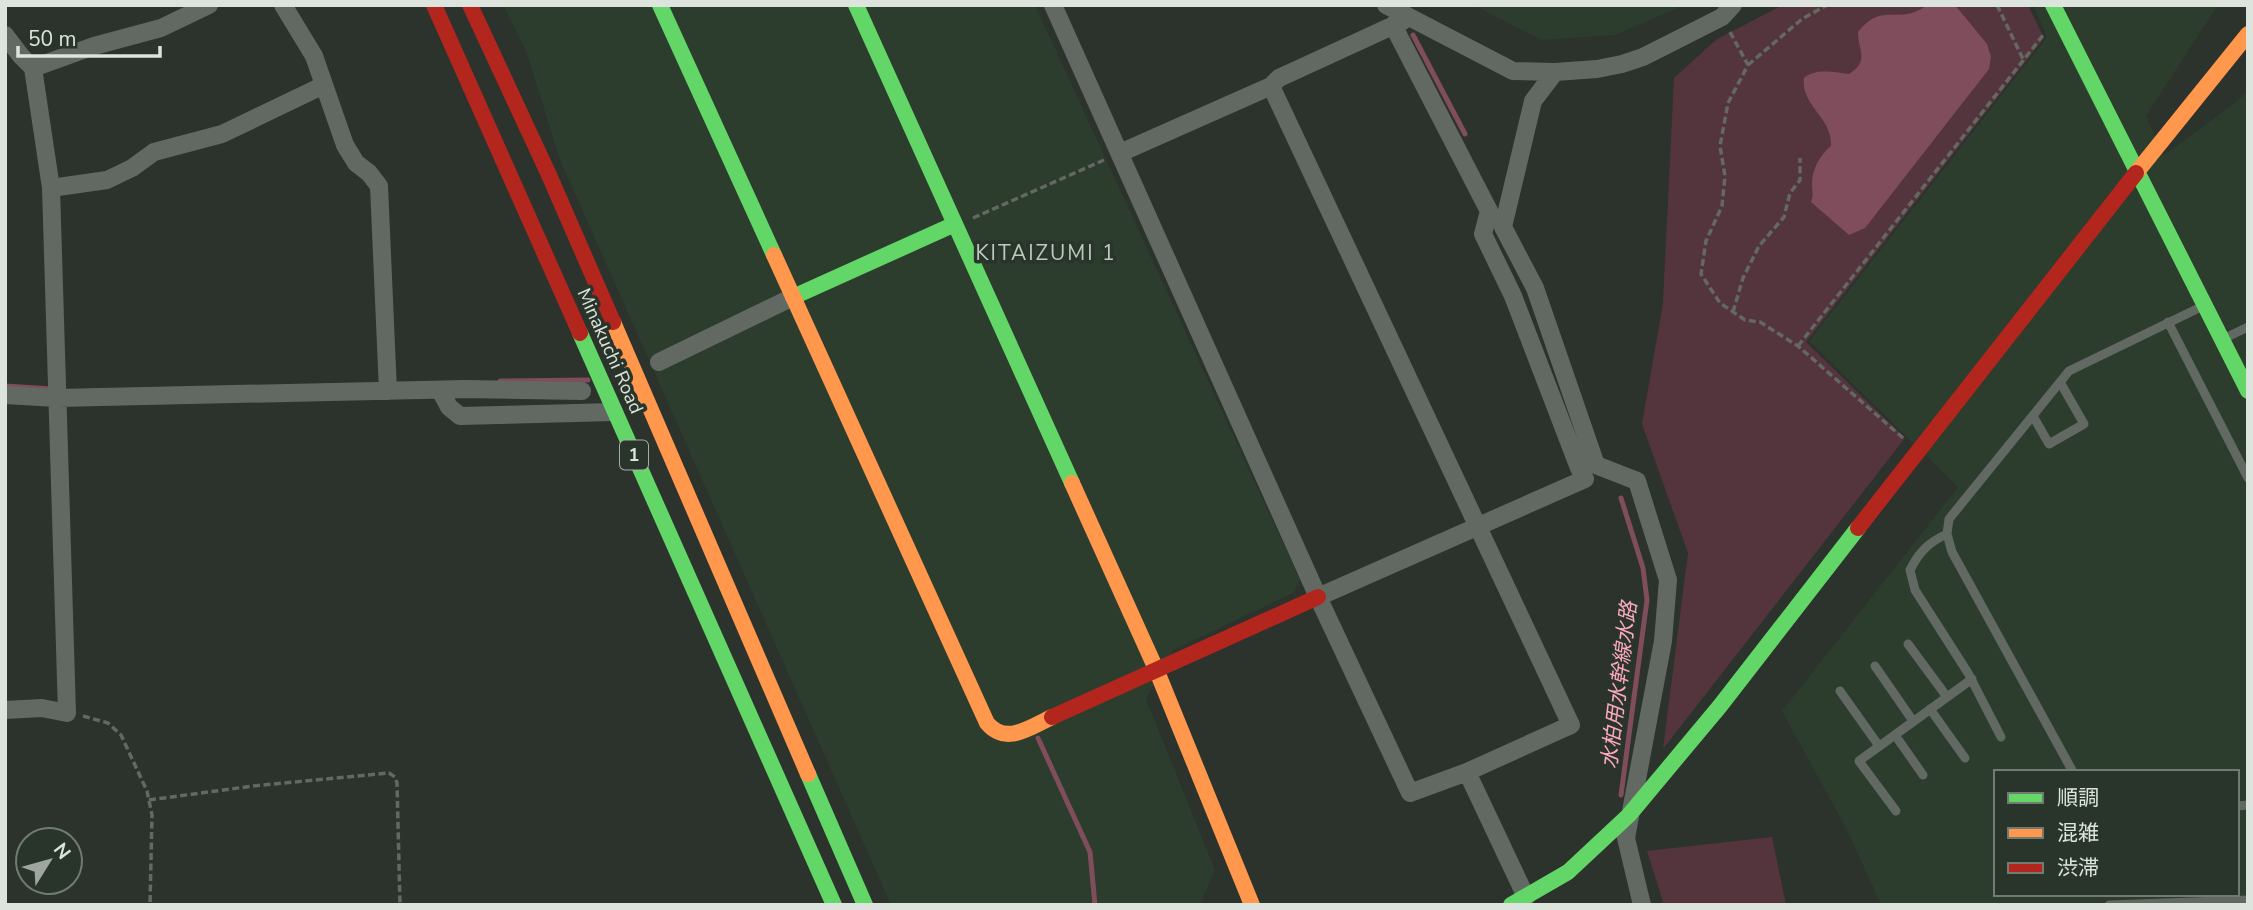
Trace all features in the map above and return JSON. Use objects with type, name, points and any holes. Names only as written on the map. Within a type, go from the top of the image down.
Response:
[{"type":"main road","name":"Minakuchi Road","points":[[434,5],[834,905]]},
{"type":"main road","name":"Minakuchi Road","points":[[470,5],[549,174],[865,905]]},
{"type":"main road","points":[[660,5],[981,711],[993,731],[1009,736],[1318,597]]},
{"type":"main road","points":[[856,5],[1156,670],[1252,905]]},
{"type":"main road","points":[[2053,5],[2248,391]]},
{"type":"main road","points":[[1518,901],[1569,872],[1629,815],[1720,706],[2136,172],[2248,34]]},
{"type":"main road","points":[[793,297],[955,224]]},
{"type":"street","points":[[33,68],[94,46],[161,28],[209,5]]},
{"type":"street","points":[[283,5],[314,56],[345,145],[356,163],[369,173],[379,186],[388,391]]},
{"type":"street","points":[[1053,5],[1318,597],[1410,793],[1467,772],[1571,724],[1271,86]]},
{"type":"street","points":[[1318,597],[1585,479],[1513,296],[1483,234],[1489,211],[1401,22],[1386,5]]},
{"type":"street","points":[[1120,153],[1271,86],[1279,78],[1401,22],[1513,71],[1555,72],[1622,64],[1655,51],[1728,11]]},
{"type":"street","points":[[5,35],[33,68],[51,188],[67,713],[42,708],[5,710]]},
{"type":"street","points":[[1555,72],[1533,101],[1503,227],[1535,288],[1596,465],[1637,481],[1668,580],[1663,641],[1626,838],[1642,905]]},
{"type":"street","points":[[51,188],[107,180],[132,168],[154,152],[222,134],[324,85]]},
{"type":"street","points":[[1490,248],[1509,238]]},
{"type":"street","points":[[659,362],[793,297]]},
{"type":"street","points":[[440,390],[449,407],[460,416],[614,412]]},
{"type":"street","points":[[5,395],[57,398],[440,390],[582,391]]},
{"type":"street","points":[[1467,772],[1518,901]]},
{"type":"lane","points":[[2072,770],[1952,552],[1947,534],[1949,519],[2069,370],[2204,305]]},
{"type":"lane","points":[[2168,322],[2248,478]]},
{"type":"lane","points":[[2222,340],[2248,327]]},
{"type":"lane","points":[[2033,416],[2049,444],[2084,424],[2060,382]]},
{"type":"lane","points":[[1947,534],[1931,541],[1916,557],[1910,570],[1915,590],[1972,679],[2001,737]]},
{"type":"lane","points":[[1908,644],[1947,697]]},
{"type":"lane","points":[[1875,666],[1913,721]]},
{"type":"lane","points":[[1896,811],[1859,761],[1972,679]]},
{"type":"lane","points":[[1840,691],[1879,746]]},
{"type":"lane","points":[[1930,709],[1965,758]]},
{"type":"lane","points":[[1895,735],[1923,775]]},
{"type":"lane","points":[[2109,905],[2248,900]]},
{"type":"path","points":[[1828,5],[1802,19],[1748,65],[1728,103],[1720,146],[1724,176],[1722,206],[1706,241],[1701,274],[1720,303],[1745,320],[1760,322],[1798,346],[1907,442]]},
{"type":"path","points":[[1997,5],[2023,59]]},
{"type":"path","points":[[1728,11],[1748,65]]},
{"type":"path","points":[[1798,346],[2050,28]]},
{"type":"path","points":[[955,224],[1120,153]]},
{"type":"path","points":[[1733,312],[1743,278],[1759,246],[1784,217],[1790,193],[1800,180],[1800,158]]},
{"type":"path","points":[[67,713],[108,723],[121,735],[149,800],[152,815],[150,905]]},
{"type":"path","points":[[149,800],[279,783],[389,773],[395,777],[397,783],[400,905]]},
{"type":"shaded area","points":[[503,5],[1035,5],[1300,580],[1293,593],[1173,650],[1146,699],[1215,870],[1200,905],[891,905],[560,160],[526,51]]},
{"type":"shaded area","points":[[1473,5],[1684,5],[1616,35],[1542,40]]},
{"type":"shaded area","points":[[1783,5],[2028,5],[2044,38],[1806,342],[1905,438],[1663,749],[1688,553],[1642,424],[1663,303],[1674,78],[1717,39]]},
{"type":"shaded area","points":[[1927,5],[1955,5],[1987,44],[1991,57],[1989,69],[1865,228],[1849,235],[1811,202],[1815,168],[1831,146],[1827,127],[1807,96],[1804,78],[1819,72],[1849,74],[1861,60],[1858,32],[1867,23],[1875,17],[1908,14]]},
{"type":"shaded area","points":[[2033,5],[2218,5],[2146,116],[2164,155],[2248,91],[2248,905],[1881,905],[1847,830],[1782,711],[1958,487],[1809,341],[2047,37]]},
{"type":"shaded area","points":[[1772,837],[1786,905],[1664,905],[1647,851]]},
{"type":"waterway","name":"水柏用水幹線水路","points":[[1413,35],[1465,134]]},
{"type":"waterway","points":[[500,381],[588,380]]},
{"type":"waterway","points":[[5,386],[52,389]]},
{"type":"waterway","name":"水柏用水幹線水路","points":[[1621,498],[1643,568],[1647,600],[1621,795]]},
{"type":"waterway","points":[[1038,738],[1090,852],[1095,905]]},
{"type":"traffic: fast","points":[[660,5],[774,255]]},
{"type":"traffic: fast","points":[[856,5],[1072,483]]},
{"type":"traffic: fast","points":[[2053,5],[2248,391]]},
{"type":"traffic: fast","points":[[793,297],[955,224]]},
{"type":"traffic: fast","points":[[580,333],[834,905]]},
{"type":"traffic: fast","points":[[1511,905],[1568,872],[1629,815],[1720,706],[1858,528]]},
{"type":"traffic: fast","points":[[808,774],[865,905]]},
{"type":"traffic: slow","points":[[2136,173],[2248,34]]},
{"type":"traffic: slow","points":[[774,255],[987,723],[994,730],[1010,734],[1052,717]]},
{"type":"traffic: slow","points":[[613,322],[808,774]]},
{"type":"traffic: slow","points":[[1072,483],[1156,669],[1252,905]]},
{"type":"traffic: jam","points":[[434,5],[580,333]]},
{"type":"traffic: jam","points":[[470,5],[549,175],[613,322]]},
{"type":"traffic: jam","points":[[1858,528],[2136,173]]},
{"type":"traffic: jam","points":[[1052,717],[1318,597]]},
{"type":"district","name":"KITAIZUMI 1","points":[[1046,253]]}]
